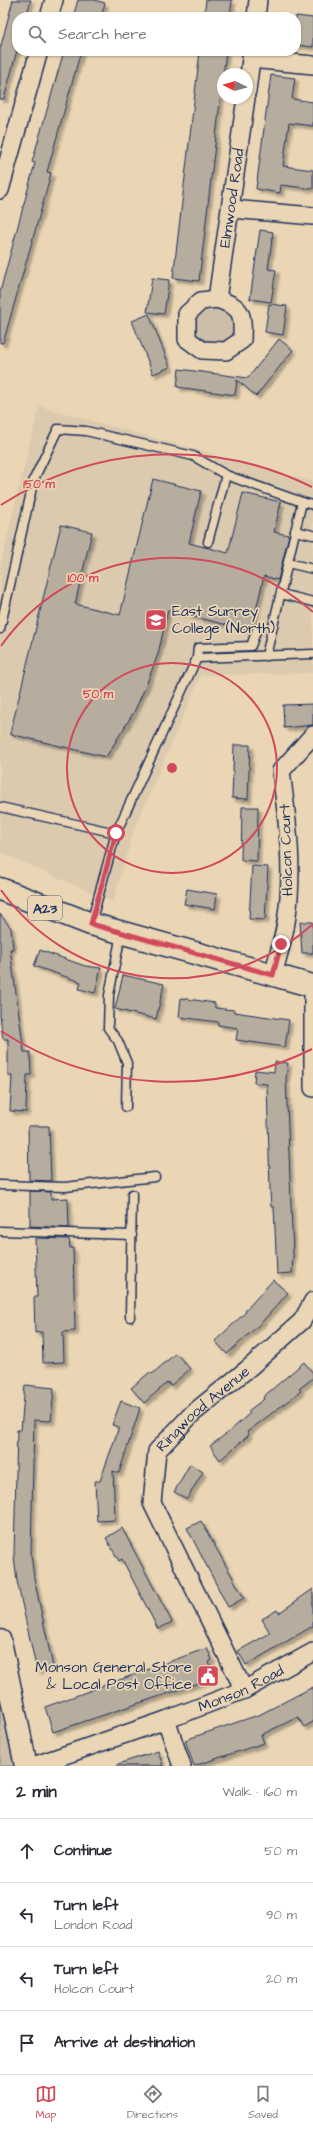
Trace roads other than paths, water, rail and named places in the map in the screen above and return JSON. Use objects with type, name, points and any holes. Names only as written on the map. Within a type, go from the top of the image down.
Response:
[{"type":"main road","name":"A23","points":[[0,889],[53,911],[91,924],[313,986]]},
{"type":"main road","points":[[0,1641],[26,1766]]},
{"type":"street","points":[[50,12],[54,0]]},
{"type":"street","points":[[257,12],[258,0]]},
{"type":"street","points":[[0,190],[38,56]]},
{"type":"street","points":[[250,68],[252,56]]},
{"type":"street","points":[[258,56],[313,65]]},
{"type":"street","name":"Elmwood Road","points":[[217,299],[245,104]]},
{"type":"street","points":[[231,209],[313,216]]},
{"type":"street","name":"Holcon Court","points":[[273,975],[287,916],[290,878],[288,824],[281,770],[313,735]]},
{"type":"street","points":[[313,995],[313,1088]]},
{"type":"street","name":"Ringwood Avenue","points":[[244,1690],[152,1503],[157,1451],[192,1414],[250,1367],[302,1321],[313,1301]]},
{"type":"street","name":"Monson Road","points":[[33,1766],[166,1720],[244,1690],[313,1652]]},
{"type":"street","points":[[166,1720],[182,1766]]},
{"type":"lane","points":[[0,629],[34,479],[58,429],[86,431],[194,456],[226,475],[313,505]]},
{"type":"lane","points":[[208,542],[226,475]]},
{"type":"lane","points":[[266,656],[302,502]]},
{"type":"lane","points":[[295,531],[313,535]]},
{"type":"lane","points":[[288,563],[313,569]]},
{"type":"lane","points":[[281,594],[313,602]]},
{"type":"lane","points":[[91,924],[116,833],[197,658],[198,648],[251,646],[257,629]]},
{"type":"lane","points":[[197,658],[313,654]]},
{"type":"lane","points":[[0,807],[116,833]]},
{"type":"lane","points":[[122,933],[109,995],[108,1028],[118,1041],[127,1063],[126,1107]]},
{"type":"lane","points":[[0,1185],[65,1187],[155,1177]]},
{"type":"lane","points":[[130,1316],[132,1194]]},
{"type":"lane","points":[[0,1231],[132,1235]]},
{"type":"place","name":"East Surrey College (North)","points":[[156,620]]},
{"type":"place","name":"Monson General Store & Local Post Office","points":[[208,1676]]}]
